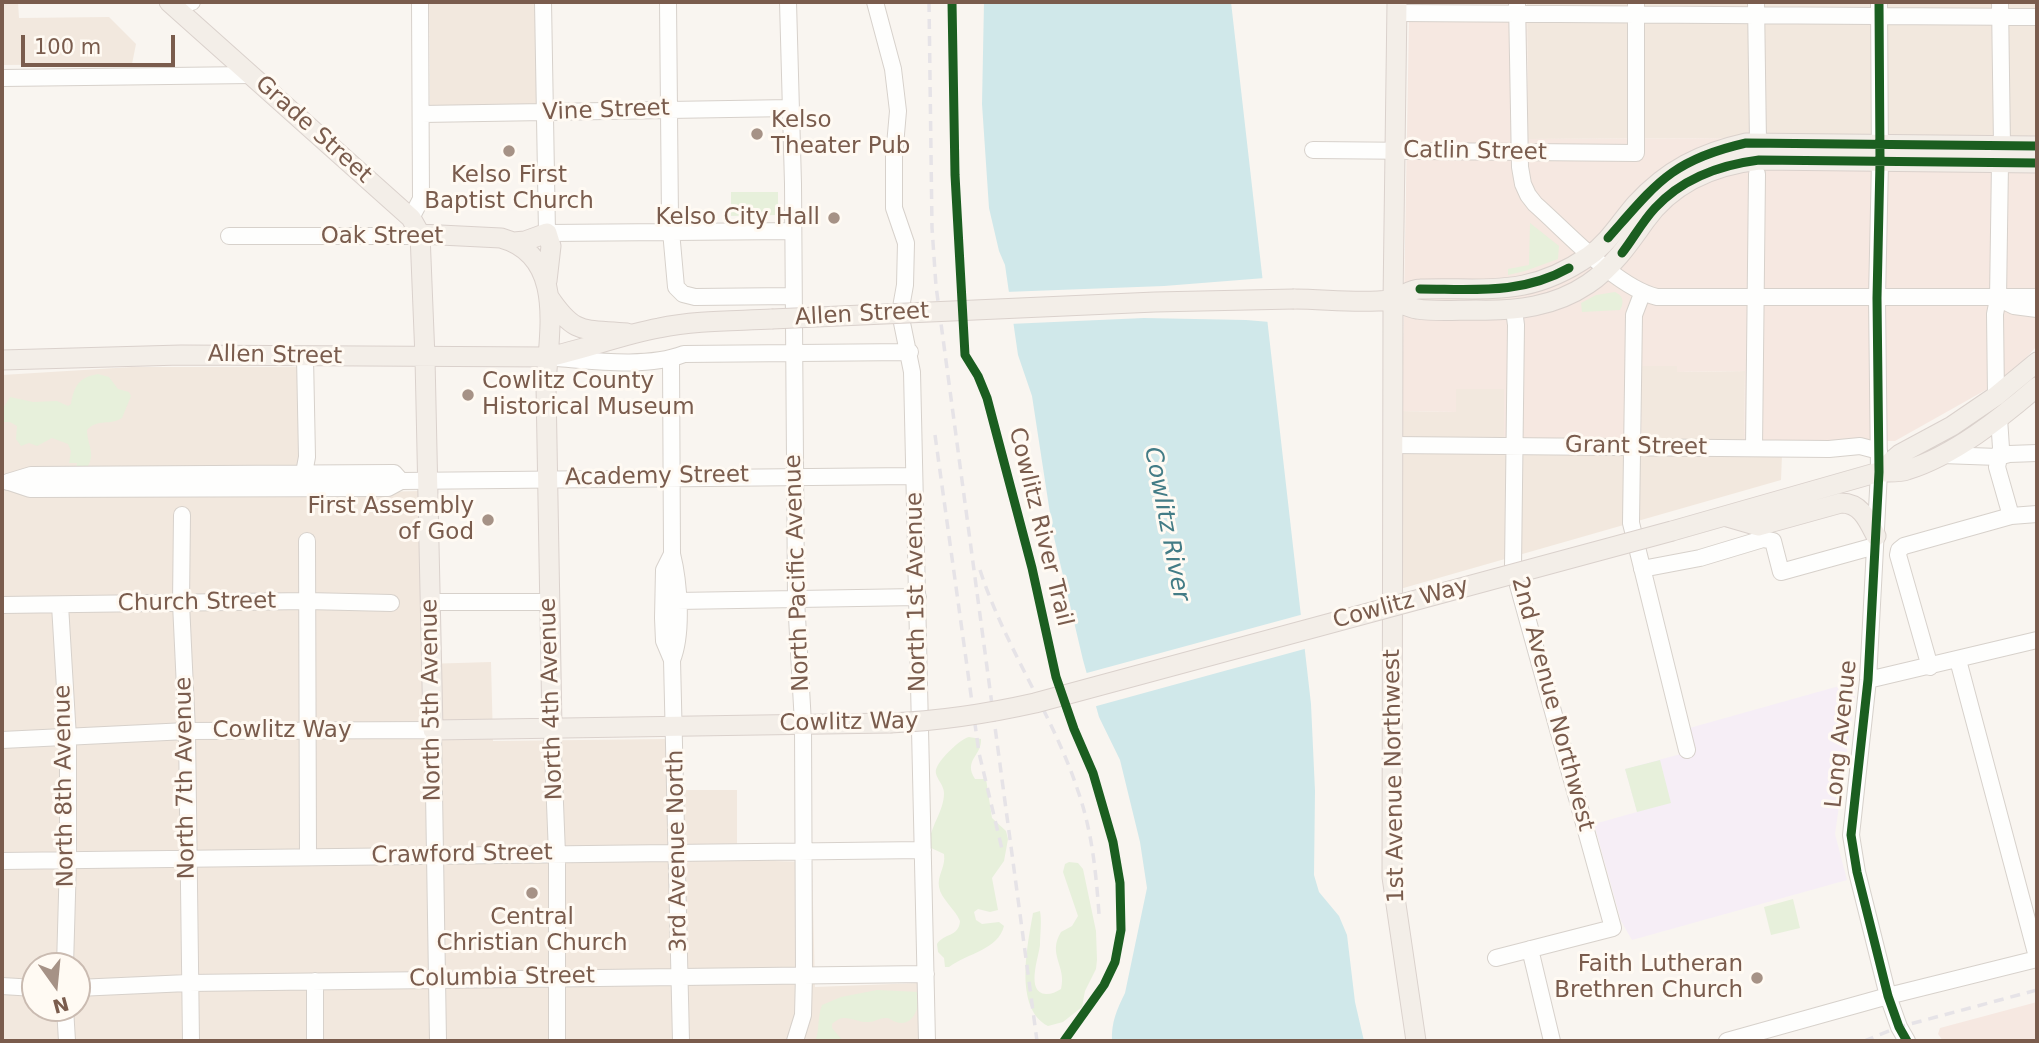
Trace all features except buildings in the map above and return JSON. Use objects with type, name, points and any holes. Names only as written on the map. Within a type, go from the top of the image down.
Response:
[{"type":"main road","name":"Grade Street","points":[[179,3],[252,75],[415,226]]},
{"type":"main road","name":"1st Avenue Northwest","points":[[1397,7],[1393,300],[1392,877],[1416,1041]]},
{"type":"main road","points":[[1393,300],[1417,289],[1496,289],[1530,285],[1554,276],[1591,254],[1644,196],[1676,168],[1717,150],[1758,142],[1880,152],[2001,154],[2037,163]]},
{"type":"main road","points":[[2001,154],[2037,146]]},
{"type":"main road","points":[[1393,300],[1416,309],[1514,310],[1539,305],[1590,283],[1636,235],[1655,208],[1673,191],[1697,176],[1737,163],[1759,160],[1880,152]]},
{"type":"main road","name":"Oak Street","points":[[415,226],[514,242],[531,255],[565,320],[586,329],[635,334]]},
{"type":"main road","name":"North 5th Avenue","points":[[415,226],[425,358],[433,730]]},
{"type":"main road","points":[[514,242],[547,233]]},
{"type":"main road","name":"North 4th Avenue","points":[[547,233],[551,246],[548,289],[551,338],[548,357],[547,479],[552,728]]},
{"type":"main road","name":"Allen Street","points":[[2,360],[181,355],[548,357],[681,324],[1155,302],[1393,300]]},
{"type":"main road","points":[[1879,472],[1900,454],[1952,426],[1996,396],[2037,362]]},
{"type":"main road","points":[[1879,472],[1905,471],[1940,455],[1999,418],[2037,387]]},
{"type":"main road","name":"Cowlitz Way","points":[[433,730],[890,723],[981,715],[1035,703],[1726,517],[1879,472]]},
{"type":"main road","points":[[1726,517],[1758,526],[1841,503],[1850,503],[1866,516],[1876,541]]},
{"type":"street","points":[[415,226],[421,199],[420,2]]},
{"type":"street","points":[[543,2],[547,233],[792,231]]},
{"type":"street","points":[[668,2],[667,109],[674,281],[679,291],[687,296],[792,296]]},
{"type":"street","name":"North Pacific Avenue","points":[[788,2],[796,599],[803,724],[803,1015],[795,1041]]},
{"type":"street","name":"North 1st Avenue","points":[[875,2],[893,69],[898,111],[894,157],[894,208],[906,243],[905,285],[900,313],[912,372],[927,1041]]},
{"type":"street","points":[[1397,7],[2000,9],[2037,16]]},
{"type":"street","points":[[1517,7],[1519,153],[1523,184],[1528,195],[1591,254],[1619,279],[1642,293],[1657,297],[2037,297]]},
{"type":"street","name":"Catlin Street","points":[[1313,150],[1636,153],[1636,7]]},
{"type":"street","points":[[1756,8],[1758,142]]},
{"type":"street","name":"Long Avenue","points":[[1879,9],[1879,472],[1868,680],[1851,835],[1854,860],[1888,996],[1903,1037]]},
{"type":"street","points":[[1996,396],[2001,154],[2000,9]]},
{"type":"street","points":[[2,78],[252,75]]},
{"type":"street","name":"Vine Street","points":[[422,114],[791,108]]},
{"type":"street","points":[[1754,449],[1758,174]]},
{"type":"street","name":"Oak Street","points":[[229,236],[406,236],[415,226]]},
{"type":"street","points":[[1642,293],[1634,316],[1631,523],[1687,750]]},
{"type":"street","points":[[1998,299],[2014,306],[2037,309]]},
{"type":"street","name":"2nd Avenue Northwest","points":[[1514,310],[1516,445],[1513,567],[1613,928],[1530,949]]},
{"type":"street","name":"Allen Street","points":[[548,357],[598,361],[671,359],[684,354],[910,352]]},
{"type":"street","points":[[304,472],[307,457],[305,356]]},
{"type":"street","name":"3rd Avenue North","points":[[671,359],[672,554],[676,571],[678,645],[672,660]]},
{"type":"street","points":[[1999,418],[2001,448],[1997,467],[2011,516]]},
{"type":"street","name":"Grant Street","points":[[1393,445],[1754,449],[1829,449],[1860,446],[1879,451]]},
{"type":"street","points":[[1940,455],[1998,457],[2037,453]]},
{"type":"street","name":"Academy Street","points":[[5,482],[31,475],[304,472],[394,473],[401,481]]},
{"type":"street","name":"Academy Street","points":[[5,482],[30,489],[316,489],[388,488],[401,481],[427,480],[914,475]]},
{"type":"street","points":[[1930,667],[1898,555],[1899,550],[1915,542],[2011,516],[2037,514]]},
{"type":"street","name":"North 7th Avenue","points":[[182,515],[181,603],[187,731],[188,983],[191,1041]]},
{"type":"street","points":[[1642,569],[1700,558],[1763,539],[1773,541],[1782,572],[1876,541]]},
{"type":"street","points":[[307,541],[308,856]]},
{"type":"street","name":"3rd Avenue North","points":[[672,554],[664,570],[663,606],[664,641],[672,660],[675,726],[681,1041]]},
{"type":"street","points":[[677,601],[918,597]]},
{"type":"street","name":"Church Street","points":[[2,605],[307,601],[391,603]]},
{"type":"street","points":[[430,602],[549,602]]},
{"type":"street","name":"North 8th Avenue","points":[[60,605],[68,738],[65,952]]},
{"type":"street","points":[[1868,680],[2037,640]]},
{"type":"street","points":[[1727,1041],[2037,958],[1958,660]]},
{"type":"street","name":"North 4th Avenue","points":[[552,728],[557,1041]]},
{"type":"street","name":"Cowlitz Way","points":[[2,740],[187,731],[433,730]]},
{"type":"street","name":"North 5th Avenue","points":[[433,730],[438,1041]]},
{"type":"street","name":"Crawford Street","points":[[2,861],[923,850]]},
{"type":"street","points":[[1496,958],[1530,949],[1552,1041]]},
{"type":"street","name":"Columbia Street","points":[[91,987],[436,979],[926,974]]},
{"type":"street","points":[[315,981],[315,1041]]},
{"type":"street","points":[[2,986],[21,987]]},
{"type":"street","points":[[66,1022],[67,1041]]},
{"type":"shaded area","points":[[2,2],[18,2],[19,18],[109,17],[136,44],[132,64],[2,65]]},
{"type":"shaded area","points":[[429,2],[537,2],[539,106],[430,107]]},
{"type":"shaded area","points":[[1463,2],[2037,2],[2037,137],[1528,139],[1527,3]]},
{"type":"shaded area","points":[[1409,20],[1527,22],[1528,139],[2037,137],[2037,346],[2020,364],[1991,387],[1895,441],[1744,441],[1745,371],[1677,372],[1677,366],[1641,366],[1642,455],[1504,453],[1504,389],[1456,389],[1456,412],[1402,411]]},
{"type":"shaded area","points":[[1641,366],[1677,366],[1678,372],[1745,371],[1744,456],[1782,455],[1781,480],[1400,589],[1402,411],[1456,412],[1456,389],[1505,389],[1642,455]]},
{"type":"shaded area","points":[[132,367],[298,367],[300,494],[420,491],[425,664],[491,662],[493,741],[669,739],[672,790],[737,790],[737,860],[812,862],[815,987],[918,983],[919,1041],[2,1041],[2,375]]},
{"type":"shaded area","points":[[1857,681],[1835,834],[1847,880],[1632,940],[1621,921],[1594,824],[1637,812],[1625,769],[1692,751],[1686,729]]},
{"type":"shaded area","points":[[2037,1002],[2037,1041],[1943,1041],[1938,1034],[1940,1028]]},
{"type":"green space","points":[[731,192],[778,192],[778,215],[731,216]]},
{"type":"green space","points":[[1530,223],[1559,246],[1558,259],[1508,275],[1508,269],[1529,265]]},
{"type":"green space","points":[[1615,292],[1622,300],[1620,310],[1582,312],[1581,303],[1596,295]]},
{"type":"green space","points":[[98,374],[109,377],[118,389],[129,392],[131,396],[122,418],[95,424],[87,430],[91,459],[86,469],[76,468],[77,463],[69,463],[71,451],[68,444],[52,438],[37,446],[29,443],[21,446],[16,439],[17,426],[2,422],[2,410],[10,397],[33,402],[57,401],[68,406],[78,383],[86,377]]},
{"type":"green space","points":[[969,737],[981,739],[981,745],[972,762],[972,773],[975,779],[986,779],[992,818],[1006,831],[1008,839],[1004,861],[992,878],[998,910],[990,912],[978,909],[974,912],[976,920],[982,924],[999,922],[1004,926],[996,941],[989,946],[945,967],[937,944],[957,930],[960,921],[942,896],[939,887],[944,854],[929,847],[944,793],[936,770],[951,749]]},
{"type":"green space","points":[[1660,760],[1671,803],[1637,812],[1625,769]]},
{"type":"green space","points":[[1078,863],[1083,869],[1096,931],[1096,969],[1085,991],[1082,1007],[1063,1022],[1048,1026],[1037,1017],[1030,1005],[1026,974],[1028,941],[1033,913],[1040,911],[1036,987],[1046,994],[1061,989],[1062,974],[1056,954],[1057,940],[1061,932],[1072,926],[1078,916],[1063,872],[1065,864]]},
{"type":"green space","points":[[1793,899],[1800,928],[1771,935],[1764,907]]},
{"type":"green space","points":[[877,990],[920,992],[912,1019],[902,1023],[887,1018],[864,1022],[841,1018],[832,1024],[832,1028],[843,1041],[815,1041],[822,1005],[841,997]]},
{"type":"water","name":"Cowlitz River","points":[[984,2],[1231,2],[1311,704],[1315,791],[1314,875],[1319,892],[1339,916],[1347,935],[1355,1002],[1364,1041],[1112,1041],[1114,1022],[1125,993],[1147,888],[1140,842],[1120,760],[1099,717],[1053,533],[1032,396],[1018,355],[1005,265],[989,208],[982,104]]},
{"type":"pier","points":[[1265,278],[1270,322],[1144,318],[1009,324],[1005,292],[1164,286]]},
{"type":"pier","points":[[1304,614],[1308,648],[1093,707],[1083,674]]},
{"type":"railway","points":[[929,2],[932,228],[936,286],[1037,1041]]},
{"type":"railway","points":[[935,435],[979,753],[1002,849]]},
{"type":"railway","points":[[980,570],[1002,626],[1056,735],[1078,791],[1093,852],[1099,914]]},
{"type":"railway","points":[[1864,1041],[1899,1027],[2037,990]]},
{"type":"cycle path","name":"Cowlitz River Trail","points":[[952,2],[955,175],[965,355],[987,398],[1032,568],[1056,677],[1093,773],[1113,842],[1120,883],[1121,930],[1115,962],[1104,985],[1064,1041]]},
{"type":"cycle path","points":[[1879,2],[1879,472],[1868,680],[1851,835],[1857,872],[1888,996],[1907,1041]]},
{"type":"cycle path","points":[[1608,238],[1653,189],[1682,166],[1700,157],[1746,143],[2037,146]]},
{"type":"cycle path","points":[[1622,253],[1650,213],[1677,189],[1702,175],[1744,162],[2037,163]]},
{"type":"cycle path","points":[[1420,289],[1515,287],[1551,277],[1569,268]]},
{"type":"place","name":"Kelso Theater Pub","points":[[757,134]]},
{"type":"place","name":"Kelso First Baptist Church","points":[[509,151]]},
{"type":"place","name":"Kelso City Hall","points":[[834,218]]},
{"type":"place","name":"Cowlitz County Historical Museum","points":[[468,395]]},
{"type":"place","name":"First Assembly of God","points":[[488,520]]},
{"type":"place","name":"Central Christian Church","points":[[532,893]]},
{"type":"place","name":"Faith Lutheran Brethren Church","points":[[1757,978]]}]
